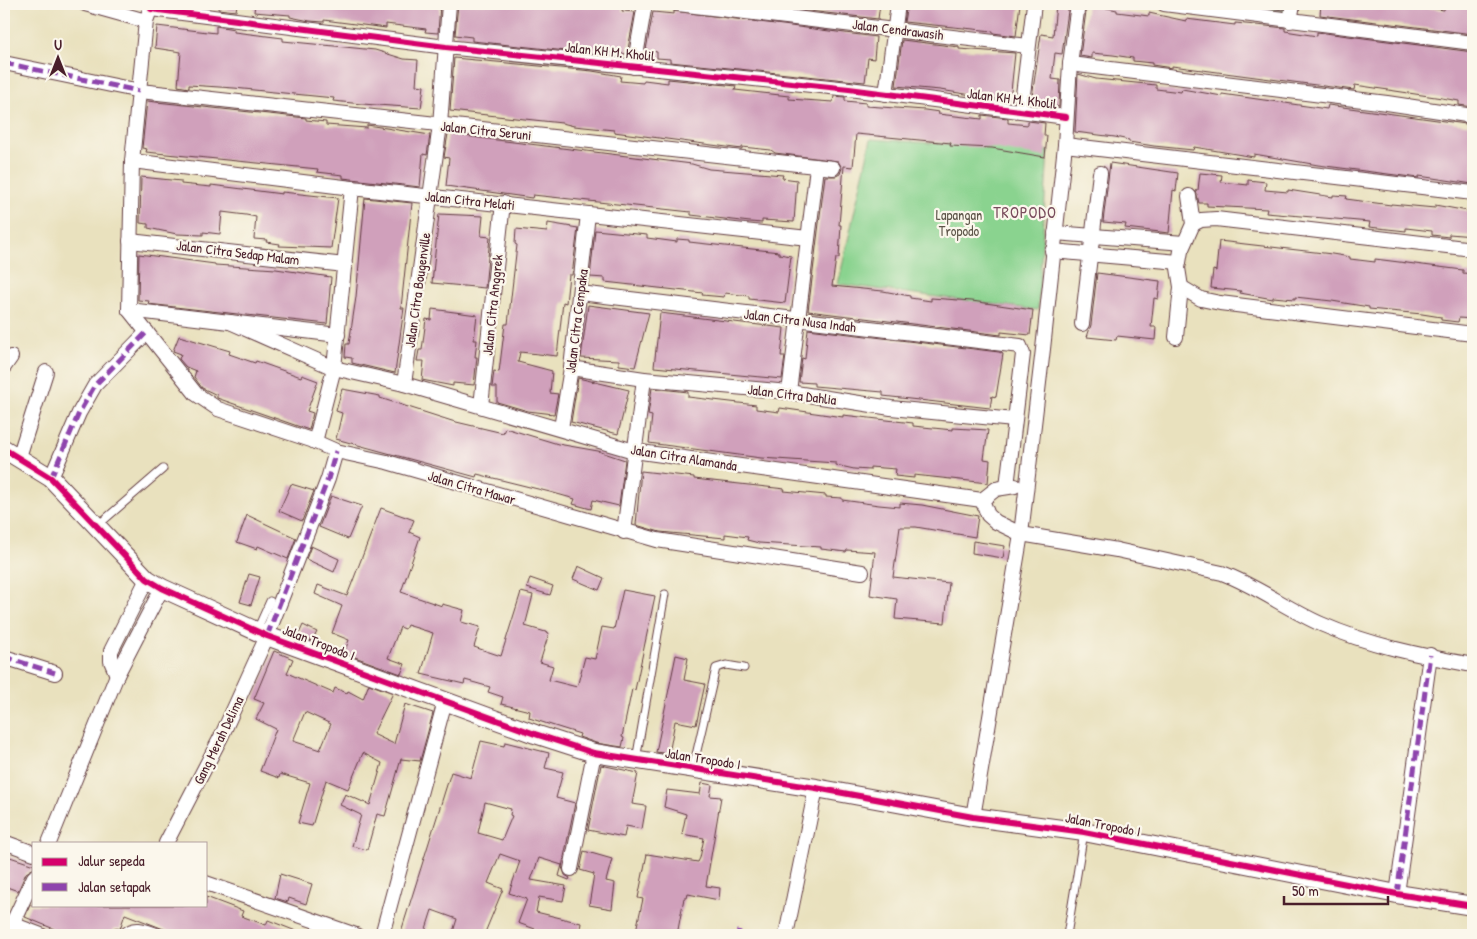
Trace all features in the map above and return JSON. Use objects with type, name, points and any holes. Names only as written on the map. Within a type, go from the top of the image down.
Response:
[{"type":"street","name":"Jalan KH M. Kholil","points":[[85,4],[446,47],[886,94],[1066,117]]},
{"type":"street","name":"Jalan Citra Bougenville","points":[[404,384],[440,125],[449,4]]},
{"type":"street","points":[[634,66],[645,4]]},
{"type":"street","name":"Jalan Cendrawasih","points":[[678,4],[895,28],[1028,46]]},
{"type":"street","points":[[886,94],[898,4]]},
{"type":"street","points":[[1021,111],[1034,4]]},
{"type":"street","points":[[973,817],[1021,534],[1065,145],[1070,64],[1078,4]]},
{"type":"street","points":[[1164,4],[1473,43]]},
{"type":"street","points":[[1290,21],[1293,4]]},
{"type":"street","points":[[150,11],[132,161],[129,310],[338,336]]},
{"type":"street","name":"Jalan Citra Seruni","points":[[4,63],[139,91],[833,168]]},
{"type":"street","points":[[1070,64],[1387,103],[1473,116]]},
{"type":"street","points":[[1065,145],[1473,193]]},
{"type":"street","name":"Jalan Citra Melati","points":[[132,161],[352,188],[503,203],[808,238]]},
{"type":"street","points":[[789,392],[817,167]]},
{"type":"street","points":[[1082,324],[1100,174]]},
{"type":"street","points":[[315,442],[334,368],[352,188]]},
{"type":"street","points":[[1176,337],[1181,287],[1178,268],[1184,243],[1193,224],[1190,196]]},
{"type":"street","name":"Jalan Citra Anggrek","points":[[481,406],[503,203]]},
{"type":"street","name":"Jalan Citra Cempaka","points":[[561,428],[571,368],[588,214]]},
{"type":"street","points":[[1193,224],[1201,220],[1216,219],[1473,249]]},
{"type":"street","points":[[1055,233],[1184,243]]},
{"type":"street","name":"Jalan Citra Sedap Malam","points":[[130,241],[345,265]]},
{"type":"street","points":[[1052,251],[1179,262]]},
{"type":"street","points":[[1181,287],[1201,298],[1220,303],[1473,334]]},
{"type":"street","name":"Jalan Citra Nusa Indah","points":[[580,293],[1020,346],[1023,354],[1014,420]]},
{"type":"street","name":"Jalan Citra Mawar","points":[[129,310],[196,394],[218,409],[336,451],[387,462],[624,532],[657,540],[862,572]]},
{"type":"street","name":"Jalan Citra Alamanda","points":[[230,322],[334,368],[404,384],[561,428],[634,451],[982,500]]},
{"type":"street","points":[[51,478],[79,413],[95,385],[147,332]]},
{"type":"street","name":"Jalan Citra Dahlia","points":[[571,368],[644,379],[789,392],[891,408],[1014,420]]},
{"type":"street","points":[[11,453],[46,372]]},
{"type":"street","points":[[624,532],[644,379]]},
{"type":"street","points":[[1007,486],[1014,420]]},
{"type":"street","name":"Gang Merah Delima","points":[[167,842],[222,735],[262,633],[328,479],[336,451]]},
{"type":"street","name":"Jalan Tropodo I","points":[[11,453],[51,478],[155,584],[262,633],[534,734],[594,753],[816,788],[973,817],[1084,832],[1397,894],[1473,906]]},
{"type":"street","points":[[1025,488],[1007,486],[996,489],[982,500],[988,515],[996,522],[1021,534],[1117,550],[1222,574],[1237,579],[1326,626],[1363,639],[1473,665]]},
{"type":"street","points":[[49,842],[155,584]]},
{"type":"street","points":[[1397,894],[1430,656]]},
{"type":"street","points":[[4,657],[55,673]]},
{"type":"street","points":[[382,935],[445,701]]},
{"type":"street","points":[[571,869],[594,753]]},
{"type":"street","points":[[786,935],[816,788]]},
{"type":"street","points":[[4,842],[32,852]]},
{"type":"street","points":[[32,881],[8,927],[41,935]]},
{"type":"street","points":[[208,884],[356,935]]},
{"type":"street","points":[[126,935],[130,931],[140,929],[156,935]]},
{"type":"lane","points":[[97,526],[163,469]]},
{"type":"lane","points":[[636,760],[665,594]]},
{"type":"lane","points":[[262,633],[270,601]]},
{"type":"lane","points":[[693,768],[714,671],[721,665],[744,668]]},
{"type":"lane","points":[[1067,935],[1084,832]]},
{"type":"green space","points":[[1164,4],[1293,4],[1290,21]]},
{"type":"green space","name":"Lapangan Tropodo","points":[[871,139],[1048,151],[1038,310],[838,284]]},
{"type":"building","points":[[219,4],[237,4],[236,11],[218,9]]},
{"type":"building","points":[[255,4],[346,4],[401,9],[401,4],[440,4],[438,33],[425,32],[426,29],[386,24],[386,28],[324,20],[324,22],[310,21],[290,17],[290,15],[254,12]]},
{"type":"building","points":[[458,4],[612,5],[623,6],[622,11],[635,12],[627,54],[595,51],[594,54],[472,41],[472,37],[455,35]]},
{"type":"building","points":[[749,4],[880,4],[878,19]]},
{"type":"building","points":[[907,4],[951,4],[995,8],[996,4],[1020,4],[1016,36],[993,33],[993,31],[904,22]]},
{"type":"building","points":[[1056,4],[1069,4],[1062,54],[1055,53],[1052,79],[1060,80],[1059,107],[1031,104],[1041,34],[1053,36]]},
{"type":"building","points":[[1087,4],[1117,10],[1117,12],[1149,16],[1149,13],[1186,21],[1186,19],[1235,25],[1235,23],[1285,28],[1285,31],[1317,36],[1317,32],[1473,52],[1473,107],[1459,105],[1459,101],[1355,85],[1354,90],[1172,66],[1172,68],[1133,61],[1133,58],[1113,55],[1092,53],[1092,58],[1080,56]]},
{"type":"building","points":[[1270,4],[1284,4],[1283,10],[1269,8]]},
{"type":"building","points":[[1321,4],[1400,4],[1444,10],[1445,4],[1473,4],[1473,34],[1320,15]]},
{"type":"building","points":[[674,11],[876,37],[874,59],[868,58],[865,82],[670,62],[670,59],[657,58],[657,52],[646,50],[653,12],[674,14]]},
{"type":"building","points":[[157,26],[216,33],[216,26],[234,29],[234,32],[283,38],[283,41],[375,50],[404,59],[418,60],[416,85],[424,86],[421,108],[333,101],[334,98],[234,88],[189,85],[189,88],[178,86],[181,52],[155,48]]},
{"type":"building","points":[[902,40],[959,47],[959,49],[1015,53],[1010,101],[940,90],[896,86]]},
{"type":"building","points":[[454,58],[592,71],[621,76],[620,81],[643,83],[644,80],[668,83],[668,79],[736,86],[735,90],[789,96],[789,99],[833,102],[834,96],[845,97],[845,101],[866,103],[866,106],[925,110],[939,112],[938,114],[982,119],[982,115],[1008,118],[1008,123],[1028,125],[1028,121],[1045,123],[1044,136],[1047,136],[1045,157],[992,148],[950,146],[951,143],[856,134],[853,167],[844,166],[839,225],[841,225],[839,258],[836,258],[832,286],[883,291],[931,301],[931,298],[972,301],[1033,310],[1030,335],[1001,332],[1001,335],[808,311],[825,176],[840,174],[842,168],[838,161],[775,153],[771,150],[742,147],[742,149],[614,132],[614,130],[562,123],[450,111]]},
{"type":"building","points":[[1078,74],[1096,79],[1156,85],[1156,89],[1181,92],[1182,89],[1327,109],[1328,105],[1473,125],[1473,184],[1318,165],[1254,154],[1254,157],[1194,147],[1193,150],[1154,146],[1129,142],[1129,140],[1115,137],[1075,132]]},
{"type":"building","points":[[147,101],[306,118],[306,120],[326,122],[326,125],[367,128],[367,125],[430,135],[427,155],[423,154],[420,187],[343,178],[343,175],[317,172],[318,169],[146,152],[147,149],[142,148]]},
{"type":"building","points":[[448,134],[692,164],[709,169],[783,175],[782,178],[797,180],[794,222],[762,220],[762,223],[750,222],[691,215],[691,212],[533,195],[532,198],[446,186],[449,158],[444,157]]},
{"type":"building","points":[[1110,163],[1178,173],[1176,191],[1173,190],[1169,233],[1125,228],[1126,224],[1103,222]]},
{"type":"building","points":[[1200,173],[1222,175],[1221,182],[1248,185],[1248,180],[1266,182],[1265,190],[1288,192],[1288,190],[1333,197],[1333,195],[1347,196],[1346,199],[1391,205],[1435,208],[1435,205],[1473,212],[1473,236],[1449,234],[1449,237],[1432,235],[1432,231],[1406,228],[1406,231],[1369,227],[1370,222],[1266,213],[1267,209],[1207,206],[1207,203],[1199,203],[1196,191],[1198,190]]},
{"type":"building","points":[[141,177],[181,181],[181,184],[211,187],[211,185],[282,194],[282,192],[338,198],[331,248],[279,246],[280,244],[266,242],[267,240],[254,239],[256,217],[222,212],[220,234],[203,232],[203,235],[177,234],[148,228],[148,224],[140,223]]},
{"type":"building","points":[[365,198],[412,203],[401,308],[404,308],[395,373],[352,363],[352,358],[345,357],[346,344],[349,344],[356,297]]},
{"type":"building","points":[[439,214],[483,216],[481,236],[490,237],[485,288],[432,283]]},
{"type":"building","points":[[548,223],[578,228],[572,275],[569,275],[566,303],[563,302],[557,356],[520,352],[518,362],[552,371],[550,393],[558,394],[554,414],[528,411],[497,402],[497,387],[492,387],[494,371],[499,372],[505,324],[508,324],[517,245],[515,244],[516,229],[547,232]]},
{"type":"building","points":[[595,230],[647,235],[647,238],[677,242],[677,239],[689,240],[689,242],[779,252],[779,254],[791,256],[785,303],[749,299],[749,296],[725,293],[724,297],[702,295],[703,293],[605,282],[605,278],[590,277]]},
{"type":"building","points":[[1219,241],[1332,254],[1350,257],[1350,259],[1375,262],[1375,259],[1463,270],[1463,273],[1473,274],[1473,319],[1459,318],[1458,322],[1441,320],[1441,317],[1369,309],[1369,307],[1332,301],[1295,297],[1295,299],[1273,297],[1273,299],[1240,293],[1241,291],[1211,288],[1213,270],[1216,271]]},
{"type":"building","points":[[139,254],[215,265],[276,269],[331,277],[327,324],[148,304],[149,301],[138,300]]},
{"type":"building","points":[[1097,273],[1160,281],[1158,299],[1154,298],[1151,327],[1156,327],[1155,340],[1117,336],[1116,340],[1087,337],[1091,325]]},
{"type":"building","points":[[588,305],[649,313],[635,367],[619,365],[619,360],[581,358]]},
{"type":"building","points":[[432,309],[477,315],[474,340],[477,340],[475,357],[477,357],[474,385],[453,383],[453,386],[422,380],[424,361],[417,361],[419,350],[422,350],[426,319],[431,320]]},
{"type":"building","points":[[660,313],[784,328],[781,356],[785,356],[782,379],[654,367]]},
{"type":"building","points":[[808,329],[999,352],[1003,354],[996,397],[992,396],[990,408],[883,396],[883,392],[814,386],[814,383],[799,382],[802,358],[805,359]]},
{"type":"building","points":[[179,336],[230,351],[229,354],[255,363],[256,361],[318,381],[307,411],[313,413],[309,430],[217,398],[217,395],[202,388],[194,377],[196,371],[186,367],[179,359],[181,354],[173,351]]},
{"type":"building","points":[[578,378],[629,390],[618,434],[571,422]]},
{"type":"building","points":[[652,388],[688,392],[688,397],[756,405],[756,409],[779,412],[780,408],[843,417],[843,415],[913,423],[913,426],[953,430],[953,428],[988,430],[984,459],[990,460],[988,483],[914,475],[914,478],[895,476],[896,469],[870,467],[870,470],[854,469],[836,465],[836,463],[761,458],[649,443],[652,416],[648,415]]},
{"type":"building","points":[[342,389],[380,396],[380,398],[452,421],[503,433],[505,428],[558,444],[598,451],[625,460],[619,506],[593,500],[591,509],[573,504],[575,499],[550,492],[477,474],[476,477],[336,439],[342,413],[336,411]]},
{"type":"building","points":[[641,471],[785,489],[784,491],[826,495],[826,497],[879,505],[900,507],[900,503],[922,505],[978,516],[975,537],[916,527],[900,527],[893,577],[949,583],[945,623],[895,619],[897,599],[870,595],[875,552],[847,550],[846,552],[821,549],[821,547],[759,543],[747,540],[748,537],[725,534],[725,538],[660,532],[636,525]]},
{"type":"building","points":[[291,484],[314,491],[302,521],[279,511]]},
{"type":"building","points":[[331,496],[362,506],[348,539],[319,527]]},
{"type":"building","points":[[381,508],[414,520],[409,532],[420,537],[401,592],[442,606],[442,604],[464,610],[461,622],[480,627],[474,647],[501,656],[521,592],[533,595],[525,626],[549,633],[540,662],[553,666],[549,680],[577,687],[585,657],[595,659],[602,627],[614,629],[623,590],[655,596],[635,690],[632,689],[622,737],[624,738],[622,747],[596,743],[579,737],[580,734],[529,718],[530,711],[501,704],[503,697],[488,692],[490,687],[465,680],[464,684],[421,674],[433,633],[407,625],[405,629],[400,627],[388,658],[405,664],[401,674],[344,653],[349,640],[332,633],[342,606],[315,594],[318,585],[347,596]]},
{"type":"building","points":[[247,515],[296,538],[288,559],[258,546],[257,549],[237,542]]},
{"type":"building","points":[[973,541],[1005,546],[1003,558],[972,553]]},
{"type":"building","points":[[311,546],[339,559],[334,572],[306,559]]},
{"type":"building","points":[[578,566],[604,578],[599,590],[573,579]]},
{"type":"building","points":[[249,574],[260,577],[251,605],[240,602]]},
{"type":"building","points":[[530,578],[553,586],[550,595],[527,588]]},
{"type":"building","points":[[303,625],[317,632],[312,641],[298,636]]},
{"type":"building","points":[[274,651],[293,659],[287,673],[333,693],[335,688],[347,693],[348,691],[363,699],[369,684],[393,693],[373,734],[394,744],[405,704],[433,713],[420,761],[401,759],[385,816],[377,814],[367,850],[352,846],[361,815],[340,805],[345,794],[370,805],[382,763],[363,753],[348,789],[326,780],[312,826],[298,823],[310,783],[280,774],[279,778],[260,771],[276,729],[256,719],[264,703],[254,699]],"holes":[[[305,712],[331,724],[320,750],[293,741]]]},
{"type":"building","points":[[676,655],[688,658],[684,680],[705,684],[696,725],[675,721],[669,754],[656,752]]},
{"type":"building","points":[[481,741],[504,746],[505,742],[549,753],[545,768],[563,772],[556,798],[575,803],[562,867],[565,875],[570,878],[569,880],[559,876],[562,865],[539,858],[531,880],[566,886],[563,901],[539,897],[536,912],[581,923],[579,935],[537,935],[538,930],[518,923],[527,899],[509,893],[520,861],[500,854],[488,883],[503,889],[484,935],[452,935],[457,919],[432,910],[424,935],[400,935],[451,772],[471,778]],"holes":[[[485,802],[511,809],[510,815],[512,816],[502,840],[478,833]]]},
{"type":"building","points":[[601,765],[638,773],[632,804],[646,806],[642,829],[626,826],[624,837],[588,830]]},
{"type":"building","points":[[702,783],[712,785],[710,796],[721,797],[706,886],[720,888],[719,900],[688,894],[687,898],[684,898],[677,935],[635,935],[643,899],[638,898],[647,854],[698,862],[700,858],[704,838],[682,834],[686,814],[664,807],[667,790],[700,794]]},
{"type":"building","points":[[584,851],[612,859],[606,881],[615,883],[612,909],[589,905],[594,874],[580,870]]},
{"type":"building","points":[[4,855],[32,864],[32,869],[26,873],[18,891],[4,886]]},
{"type":"building","points":[[280,874],[312,884],[306,904],[289,898],[288,902],[275,898]]},
{"type":"building","points":[[208,898],[243,911],[241,916],[266,925],[268,920],[306,935],[179,935],[125,914],[120,929],[114,928],[112,935],[52,935],[54,929],[25,917],[30,905],[208,906]]},
{"type":"marked path","points":[[4,63],[139,91]]},
{"type":"marked path","points":[[51,478],[79,413],[95,385],[147,332]]},
{"type":"marked path","points":[[267,636],[328,479],[336,451]]},
{"type":"marked path","points":[[1397,894],[1430,655]]},
{"type":"marked path","points":[[4,657],[55,673]]},
{"type":"marked path","points":[[738,935],[739,930]]},
{"type":"cycle path","points":[[151,9],[446,47],[849,89],[1066,117]]},
{"type":"cycle path","points":[[4,449],[51,478],[147,579],[162,588],[267,636],[535,734],[594,753],[816,788],[973,817],[1084,832],[1397,894],[1473,906]]},
{"type":"district","name":"TROPODO","points":[[1025,212]]}]
